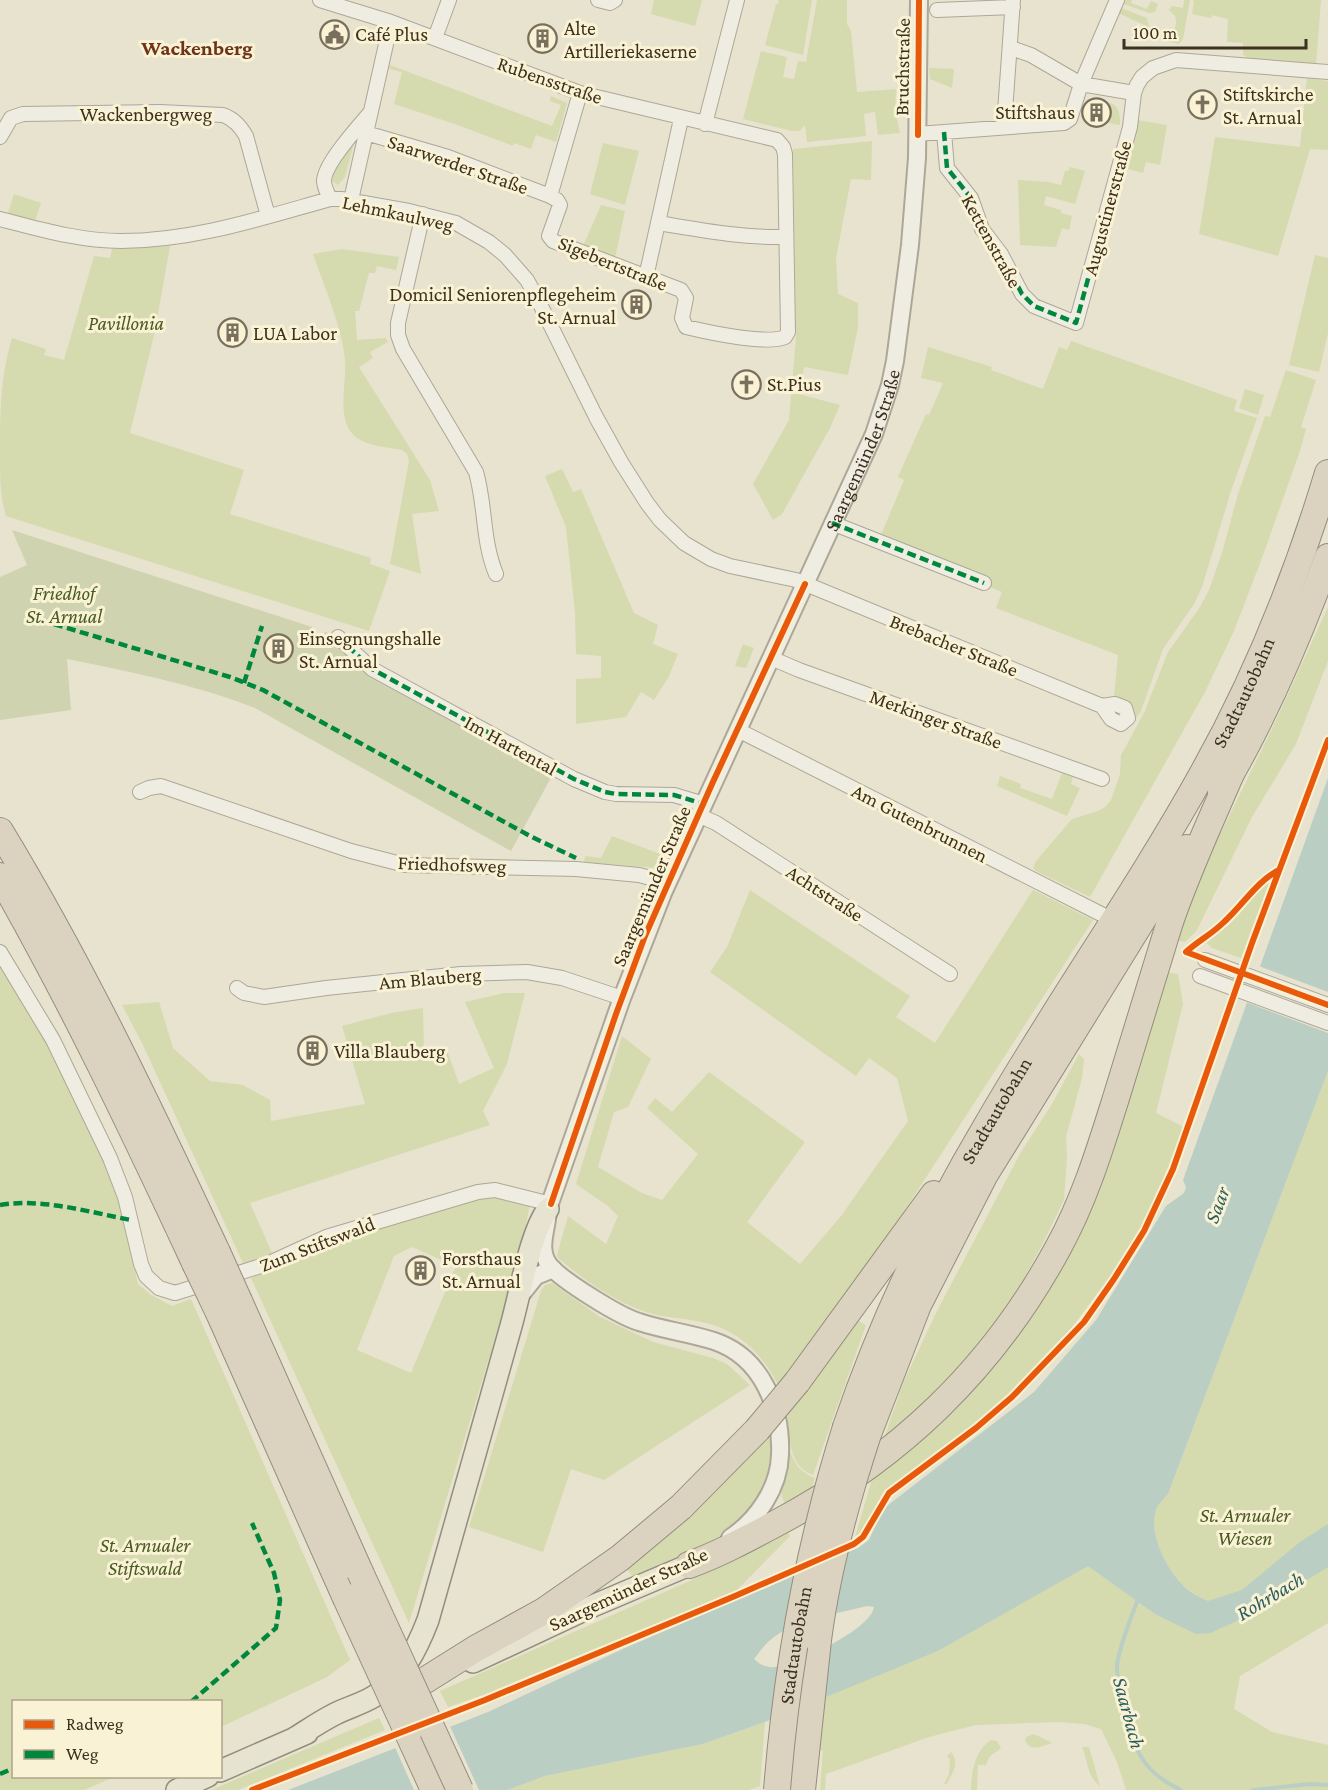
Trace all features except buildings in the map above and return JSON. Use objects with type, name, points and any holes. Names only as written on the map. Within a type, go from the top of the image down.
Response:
[{"type":"highway","name":"Stadtautobahn","points":[[1150,909],[1205,770],[1262,655],[1299,562],[1328,473]]},
{"type":"highway","name":"Stadtautobahn","points":[[802,1790],[820,1620],[839,1529],[868,1365],[912,1263],[987,1125],[1105,958],[1150,909],[1230,776],[1286,660],[1328,557]]},
{"type":"highway","points":[[0,831],[50,916],[137,1082],[206,1257],[360,1572],[460,1790]]},
{"type":"highway","points":[[0,876],[206,1257]]},
{"type":"highway","points":[[689,1565],[713,1556],[789,1517],[835,1490],[870,1465],[919,1427],[994,1346],[1059,1247],[1077,1208],[1103,1140],[1152,982],[1150,909]]},
{"type":"highway","name":"Stadtautobahn","points":[[777,1790],[789,1674],[819,1521],[857,1431],[978,1186],[1105,958]]},
{"type":"highway","points":[[408,1691],[475,1649],[544,1611],[621,1558],[688,1500],[757,1430],[797,1382],[961,1156],[987,1125]]},
{"type":"highway","points":[[229,1307],[345,1596],[434,1790]]},
{"type":"main road","points":[[295,1738],[332,1716],[374,1697],[397,1676],[419,1644],[537,1230],[550,1206]]},
{"type":"main road","name":"Saargemünder Straße","points":[[222,1770],[408,1691],[595,1605],[689,1565]]},
{"type":"main road","points":[[177,1790],[204,1778]]},
{"type":"street","name":"Rubensstraße","points":[[320,0],[391,22],[580,93],[777,140],[783,147]]},
{"type":"street","points":[[435,38],[449,0]]},
{"type":"street","points":[[705,124],[737,0]]},
{"type":"street","name":"Bruchstraße","points":[[917,134],[919,0]]},
{"type":"street","points":[[917,134],[1064,123],[1070,118],[1081,84],[1117,0]]},
{"type":"street","points":[[937,10],[1013,4],[1004,126]]},
{"type":"street","points":[[351,200],[391,22]]},
{"type":"street","points":[[1011,48],[1031,55],[1081,84],[1134,93],[1137,85],[1148,72],[1168,61],[1176,60],[1328,72]]},
{"type":"street","points":[[550,196],[580,93]]},
{"type":"street","name":"Augustinerstraße","points":[[1076,322],[1130,127],[1134,93]]},
{"type":"street","name":"Wackenbergweg","points":[[0,137],[11,118],[23,114],[168,112],[231,117],[246,136],[268,216]]},
{"type":"street","points":[[330,199],[324,182],[326,174],[359,125],[371,112]]},
{"type":"street","points":[[646,277],[681,118]]},
{"type":"street","name":"Kettenstraße","points":[[944,132],[947,168],[970,198],[982,229],[1001,254],[1022,294],[1034,306],[1076,322]]},
{"type":"street","name":"Saarwerder Straße","points":[[366,133],[448,158],[550,196]]},
{"type":"street","name":"Saargemünder Straße","points":[[689,1565],[747,1524],[758,1513],[767,1498],[780,1460],[778,1419],[771,1398],[751,1364],[730,1348],[697,1336],[635,1321],[604,1305],[553,1269],[545,1259],[543,1250],[550,1206],[622,998],[667,885],[874,434],[890,385],[899,336],[917,169],[917,134]]},
{"type":"street","name":"Sigebertstraße","points":[[550,196],[560,205],[549,236],[553,241],[681,290],[686,298],[682,318],[686,327],[742,337],[778,340],[785,337],[788,332],[785,154],[783,147]]},
{"type":"street","name":"Lehmkaulweg","points":[[0,219],[58,234],[121,241],[186,236],[330,199],[351,200],[423,214],[456,224],[482,237],[505,255],[527,280],[621,462],[647,503],[672,533],[696,551],[730,566],[792,579],[805,584]]},
{"type":"street","points":[[423,214],[398,323],[398,335],[403,349],[476,472],[488,554],[496,574]]},
{"type":"street","points":[[658,223],[721,234],[786,237]]},
{"type":"street","points":[[832,523],[984,583]]},
{"type":"street","name":"Brebacher Straße","points":[[805,584],[1102,706]]},
{"type":"street","name":"Im Hartental","points":[[338,637],[372,669],[550,768],[605,792],[674,795],[701,810]]},
{"type":"street","name":"Merkinger Straße","points":[[771,658],[1102,779]]},
{"type":"street","name":"Am Gutenbrunnen","points":[[738,730],[1103,915]]},
{"type":"street","name":"Friedhofsweg","points":[[141,792],[160,786],[351,851],[405,865],[576,869],[639,875],[667,885]]},
{"type":"street","name":"Achtstraße","points":[[701,810],[716,823],[950,974]]},
{"type":"street","name":"Zum Stiftswald","points":[[0,952],[63,1062],[114,1167],[125,1197],[146,1276],[159,1288],[175,1293],[266,1264],[326,1237],[471,1193],[495,1190],[550,1206]]},
{"type":"street","points":[[1205,960],[1328,1005]]},
{"type":"street","name":"Am Blauberg","points":[[237,988],[244,993],[264,997],[451,975],[527,972],[562,978],[622,998]]},
{"type":"street","points":[[1200,976],[1328,1023]]},
{"type":"street","points":[[520,1296],[536,1276],[553,1269]]},
{"type":"green space","points":[[654,0],[702,0],[695,26],[651,14]]},
{"type":"green space","points":[[779,0],[812,0],[803,55],[765,45]]},
{"type":"green space","points":[[817,0],[847,0],[847,24],[851,31],[857,92],[896,89],[895,110],[900,133],[878,135],[875,112],[864,114],[866,136],[807,142],[805,125],[800,131],[792,131],[743,119],[761,51],[787,57],[783,77],[794,79],[798,61],[806,62]]},
{"type":"green space","points":[[1124,0],[1132,0],[1131,3],[1147,9],[1151,1],[1158,4],[1155,12],[1149,13],[1124,4]]},
{"type":"green space","points":[[1184,0],[1190,0],[1183,39],[1179,44],[1161,40],[1162,36],[1174,29],[1176,23],[1175,16],[1168,9],[1172,6],[1183,8]]},
{"type":"green space","points":[[1192,0],[1321,0],[1316,65],[1246,59],[1243,55],[1243,43],[1227,42],[1228,19],[1192,14],[1194,1]]},
{"type":"green space","points":[[1121,8],[1147,18],[1149,27],[1118,13]]},
{"type":"green space","points":[[390,65],[552,126],[561,105],[550,101],[551,96],[567,103],[556,142],[536,135],[531,149],[514,143],[513,146],[394,104],[402,72],[389,69]]},
{"type":"green space","points":[[929,68],[954,69],[952,88],[930,79]]},
{"type":"green space","points":[[1307,78],[1328,81],[1328,150],[1310,149],[1278,256],[1199,234],[1215,137],[1300,147]]},
{"type":"green space","points":[[1107,102],[1117,108],[1120,125],[1103,122],[1104,116],[1109,116],[1111,109],[1106,108]]},
{"type":"green space","points":[[1137,120],[1167,125],[1160,165],[1146,162],[1143,173],[1124,168]]},
{"type":"green space","points":[[872,141],[871,180],[851,179],[836,258],[838,294],[858,303],[858,327],[848,375],[804,367],[799,394],[840,405],[830,428],[782,514],[773,520],[753,484],[789,420],[796,338],[793,149]]},
{"type":"green space","points":[[354,143],[345,177],[338,185],[332,181],[333,173]]},
{"type":"green space","points":[[603,143],[639,151],[625,205],[590,194]]},
{"type":"green space","points":[[1070,167],[1085,171],[1075,204],[1046,196],[1044,205],[1072,216],[1069,230],[1062,228],[1056,247],[1020,245],[1018,180],[1061,185],[1065,171],[1068,171]]},
{"type":"green space","points":[[14,194],[41,203],[35,221],[8,213]]},
{"type":"green space","points":[[601,205],[625,211],[615,258],[583,246]]},
{"type":"green space","name":"Pavillonia","points":[[170,246],[155,331],[130,433],[244,470],[230,514],[371,558],[370,564],[390,571],[369,631],[6,516],[0,478],[0,440],[3,382],[12,338],[46,349],[44,355],[64,360],[94,256],[110,258],[112,249]]},
{"type":"green space","points":[[342,249],[399,257],[396,270],[377,266],[375,273],[369,273],[359,311],[355,311],[357,340],[386,338],[388,342],[370,352],[373,358],[359,367],[430,480],[439,511],[412,514],[421,574],[390,564],[409,461],[407,454],[402,450],[375,445],[355,437],[344,416],[345,360],[343,348],[337,321],[313,254]]},
{"type":"green space","points":[[1315,255],[1328,258],[1328,333],[1319,372],[1289,365]]},
{"type":"green space","points":[[1071,341],[1237,400],[1234,411],[1257,418],[1231,491],[1202,587],[1194,604],[1163,649],[1141,711],[1136,718],[1114,697],[1118,655],[996,608],[1002,592],[987,586],[989,577],[881,535],[904,480],[898,477],[926,414],[929,415],[943,383],[921,378],[928,347],[992,367],[991,370],[1043,389],[1059,347],[1067,350]]},
{"type":"green space","points":[[1286,370],[1316,380],[1301,427],[1306,429],[1299,454],[1262,558],[1234,631],[1205,692],[1090,897],[1033,868],[1036,861],[1072,819],[1098,811],[1111,800],[1120,774],[1121,755],[1144,713],[1168,652],[1200,607],[1209,590],[1238,494],[1265,416],[1270,417]]},
{"type":"green space","points":[[1245,389],[1264,395],[1258,415],[1239,408]]},
{"type":"green space","points":[[562,469],[573,492],[581,489],[634,613],[658,625],[653,644],[678,654],[668,678],[654,700],[641,692],[626,717],[576,724],[576,679],[601,678],[601,656],[576,654],[575,613],[566,527],[545,476]]},
{"type":"green space","name":"Friedhof St. Arnual","points":[[12,530],[312,627],[311,631],[324,635],[325,631],[358,662],[553,774],[511,851],[255,708],[186,685],[67,659],[71,710],[0,720],[0,577],[27,565]]},
{"type":"green space","points":[[1328,607],[1328,661],[1296,744],[1252,817],[1197,930],[1185,942],[1174,940],[1200,875],[1272,729]]},
{"type":"green space","points":[[743,644],[754,648],[746,668],[735,666]]},
{"type":"green space","points":[[1062,773],[1073,777],[1071,784],[1080,788],[1067,816],[997,786],[1000,776],[1021,784],[1020,788],[1052,799]]},
{"type":"green space","points":[[612,836],[663,855],[658,868],[584,862],[585,856],[601,858]]},
{"type":"green space","points":[[1270,881],[1241,958],[1212,948],[1205,941],[1230,924],[1249,900]]},
{"type":"green space","points":[[750,890],[910,996],[896,1017],[935,1043],[1033,890],[1093,920],[886,1239],[779,1387],[766,1365],[750,1346],[730,1332],[706,1323],[658,1315],[631,1306],[588,1281],[557,1255],[568,1216],[606,1244],[618,1216],[608,1206],[576,1184],[622,1036],[651,1059],[628,1107],[614,1112],[598,1167],[642,1193],[662,1200],[698,1154],[647,1108],[655,1098],[672,1112],[709,1072],[805,1142],[747,1222],[800,1264],[841,1216],[908,1121],[897,1078],[869,1058],[856,1076],[710,972],[727,947]]},
{"type":"green space","name":"St. Arnualer Stiftswald","points":[[0,967],[4,967],[51,1049],[107,1163],[119,1199],[138,1284],[151,1295],[172,1306],[191,1299],[350,1660],[327,1677],[222,1727],[222,1700],[12,1700],[12,1778],[112,1778],[84,1790],[0,1790]]},
{"type":"green space","points":[[1164,972],[1178,974],[1183,1004],[1156,1113],[1184,1127],[1150,1212],[1121,1261],[1059,1345],[997,1406],[888,1489],[861,1532],[855,1537],[874,1472],[1035,1304]]},
{"type":"green space","points":[[504,993],[525,993],[507,1064],[483,1111],[490,1125],[250,1203],[272,1253],[243,1263],[143,1045],[122,1005],[159,1002],[173,1048],[210,1081],[243,1085],[270,1100],[271,1121],[365,1104],[342,1026],[391,1013],[423,1008],[424,1055],[448,1053],[459,1084],[494,1068],[465,1002]]},
{"type":"green space","points":[[1079,1054],[1084,1059],[1082,1078],[1066,1137],[1064,1200],[1042,1245],[1020,1286],[996,1322],[939,1392],[883,1441],[904,1381],[937,1311],[1021,1152],[1052,1104]]},
{"type":"green space","name":"St. Arnualer Wiesen","points":[[1328,1071],[1328,1623],[1240,1676],[1234,1709],[1272,1732],[1328,1745],[1328,1790],[1126,1790],[1117,1762],[1101,1729],[1084,1724],[1058,1722],[976,1725],[929,1737],[826,1774],[825,1790],[820,1790],[823,1750],[819,1751],[824,1697],[938,1651],[1088,1565],[1155,1614],[1208,1601],[1188,1590],[1181,1583],[1162,1555],[1155,1533],[1156,1510],[1168,1494]]},
{"type":"green space","points":[[476,1198],[498,1198],[530,1204],[520,1255],[409,1623],[251,1278],[317,1249]],"holes":[[[412,1247],[456,1266],[411,1373],[357,1350],[394,1256]]]},
{"type":"green space","points":[[552,1283],[600,1317],[653,1342],[727,1364],[750,1385],[604,1480],[571,1469],[543,1552],[469,1527],[541,1291],[545,1285]]},
{"type":"green space","points":[[855,1319],[866,1325],[813,1475],[804,1470],[793,1455],[787,1404]]},
{"type":"green space","points":[[775,1423],[772,1475],[764,1492],[751,1509],[721,1536],[633,1577],[623,1564]]},
{"type":"green space","points":[[790,1452],[799,1468],[815,1478],[809,1497],[788,1511],[781,1489]]},
{"type":"green space","points":[[788,1531],[790,1536],[737,1590],[483,1695],[448,1707],[440,1691],[692,1580]]},
{"type":"green space","points":[[379,1718],[385,1730],[238,1790],[211,1790]]},
{"type":"green space","points":[[765,1722],[760,1786],[749,1790],[507,1790],[545,1776],[703,1744]]},
{"type":"green space","points":[[1034,1734],[1052,1743],[1037,1748],[1030,1746],[1025,1740],[1026,1737]]},
{"type":"green space","points":[[991,1740],[997,1741],[1001,1748],[989,1757],[986,1765],[978,1765],[977,1790],[971,1790],[973,1769],[978,1756]]},
{"type":"green space","points":[[1082,1747],[1089,1747],[1100,1786],[1090,1773]]},
{"type":"green space","points":[[951,1752],[955,1765],[947,1784],[944,1784],[949,1774],[950,1759],[947,1756]]},
{"type":"water","points":[[1328,778],[1328,1071],[1168,1494],[1156,1511],[1154,1524],[1162,1555],[1174,1575],[1188,1590],[1208,1601],[1242,1590],[1300,1542],[1328,1524],[1328,1567],[1248,1616],[1210,1633],[1196,1634],[1155,1614],[1088,1566],[938,1651],[765,1722],[703,1744],[545,1776],[507,1790],[288,1790],[488,1712],[625,1648],[858,1548],[869,1540],[883,1509],[1034,1392],[1096,1320],[1166,1206],[1184,1193],[1186,1187],[1183,1180]],"holes":[[[867,1606],[874,1607],[870,1616],[860,1626],[832,1644],[799,1659],[775,1667],[764,1666],[754,1659],[773,1637],[786,1629],[820,1617]]]},
{"type":"pier","points":[[1256,965],[1328,992],[1328,1033],[1243,1001]]},
{"type":"pier","points":[[449,1724],[479,1790],[414,1790],[394,1745]]},
{"type":"waterway","name":"Saarbach","points":[[1138,1599],[1120,1648],[1117,1665],[1118,1679],[1131,1731],[1140,1755],[1155,1774],[1181,1790]]},
{"type":"waterway","name":"Saarbach","points":[[1253,1790],[1310,1784],[1328,1785]]},
{"type":"marked path","points":[[944,132],[947,168],[971,198],[982,229],[1001,254],[1022,294],[1034,306],[1076,323],[1097,246]]},
{"type":"marked path","points":[[832,523],[984,583]]},
{"type":"marked path","points":[[54,624],[230,677],[263,690],[532,837],[576,858]]},
{"type":"marked path","points":[[244,683],[262,626]]},
{"type":"marked path","points":[[338,637],[372,669],[574,779],[605,792],[674,795],[704,804]]},
{"type":"marked path","points":[[0,1205],[33,1203],[131,1220]]},
{"type":"marked path","points":[[193,1700],[276,1628],[280,1600],[274,1573],[252,1523]]},
{"type":"marked path","points":[[0,1774],[12,1769]]},
{"type":"cycle path","points":[[918,135],[919,0]]},
{"type":"cycle path","points":[[551,1204],[645,936],[712,784],[805,584]]},
{"type":"cycle path","points":[[252,1790],[485,1700],[854,1544],[863,1537],[889,1493],[976,1428],[1012,1397],[1084,1322],[1144,1231],[1173,1169],[1252,943],[1328,740]]},
{"type":"cycle path","points":[[1279,870],[1256,887],[1231,915],[1186,952],[1328,1005]]},
{"type":"place","name":"Café Plus","points":[[334,34]]},
{"type":"place","name":"Alte Artilleriekaserne","points":[[543,39]]},
{"type":"place","name":"Stiftskirche St. Arnual","points":[[1202,105]]},
{"type":"place","name":"Stiftshaus","points":[[1096,112]]},
{"type":"place","name":"Domicil Seniorenpflegeheim St. Arnual","points":[[637,305]]},
{"type":"place","name":"LUA Labor","points":[[232,333]]},
{"type":"place","name":"St.Pius","points":[[746,384]]},
{"type":"place","name":"Einsegnungshalle St. Arnual","points":[[278,649]]},
{"type":"place","name":"Villa Blauberg","points":[[313,1051]]},
{"type":"place","name":"Forsthaus St. Arnual","points":[[421,1270]]},
{"type":"district","name":"Wackenberg","points":[[197,48]]},
{"type":"water label","name":"Saar","points":[[1217,1205]]},
{"type":"water label","name":"Rohrbach","points":[[1270,1596]]}]
